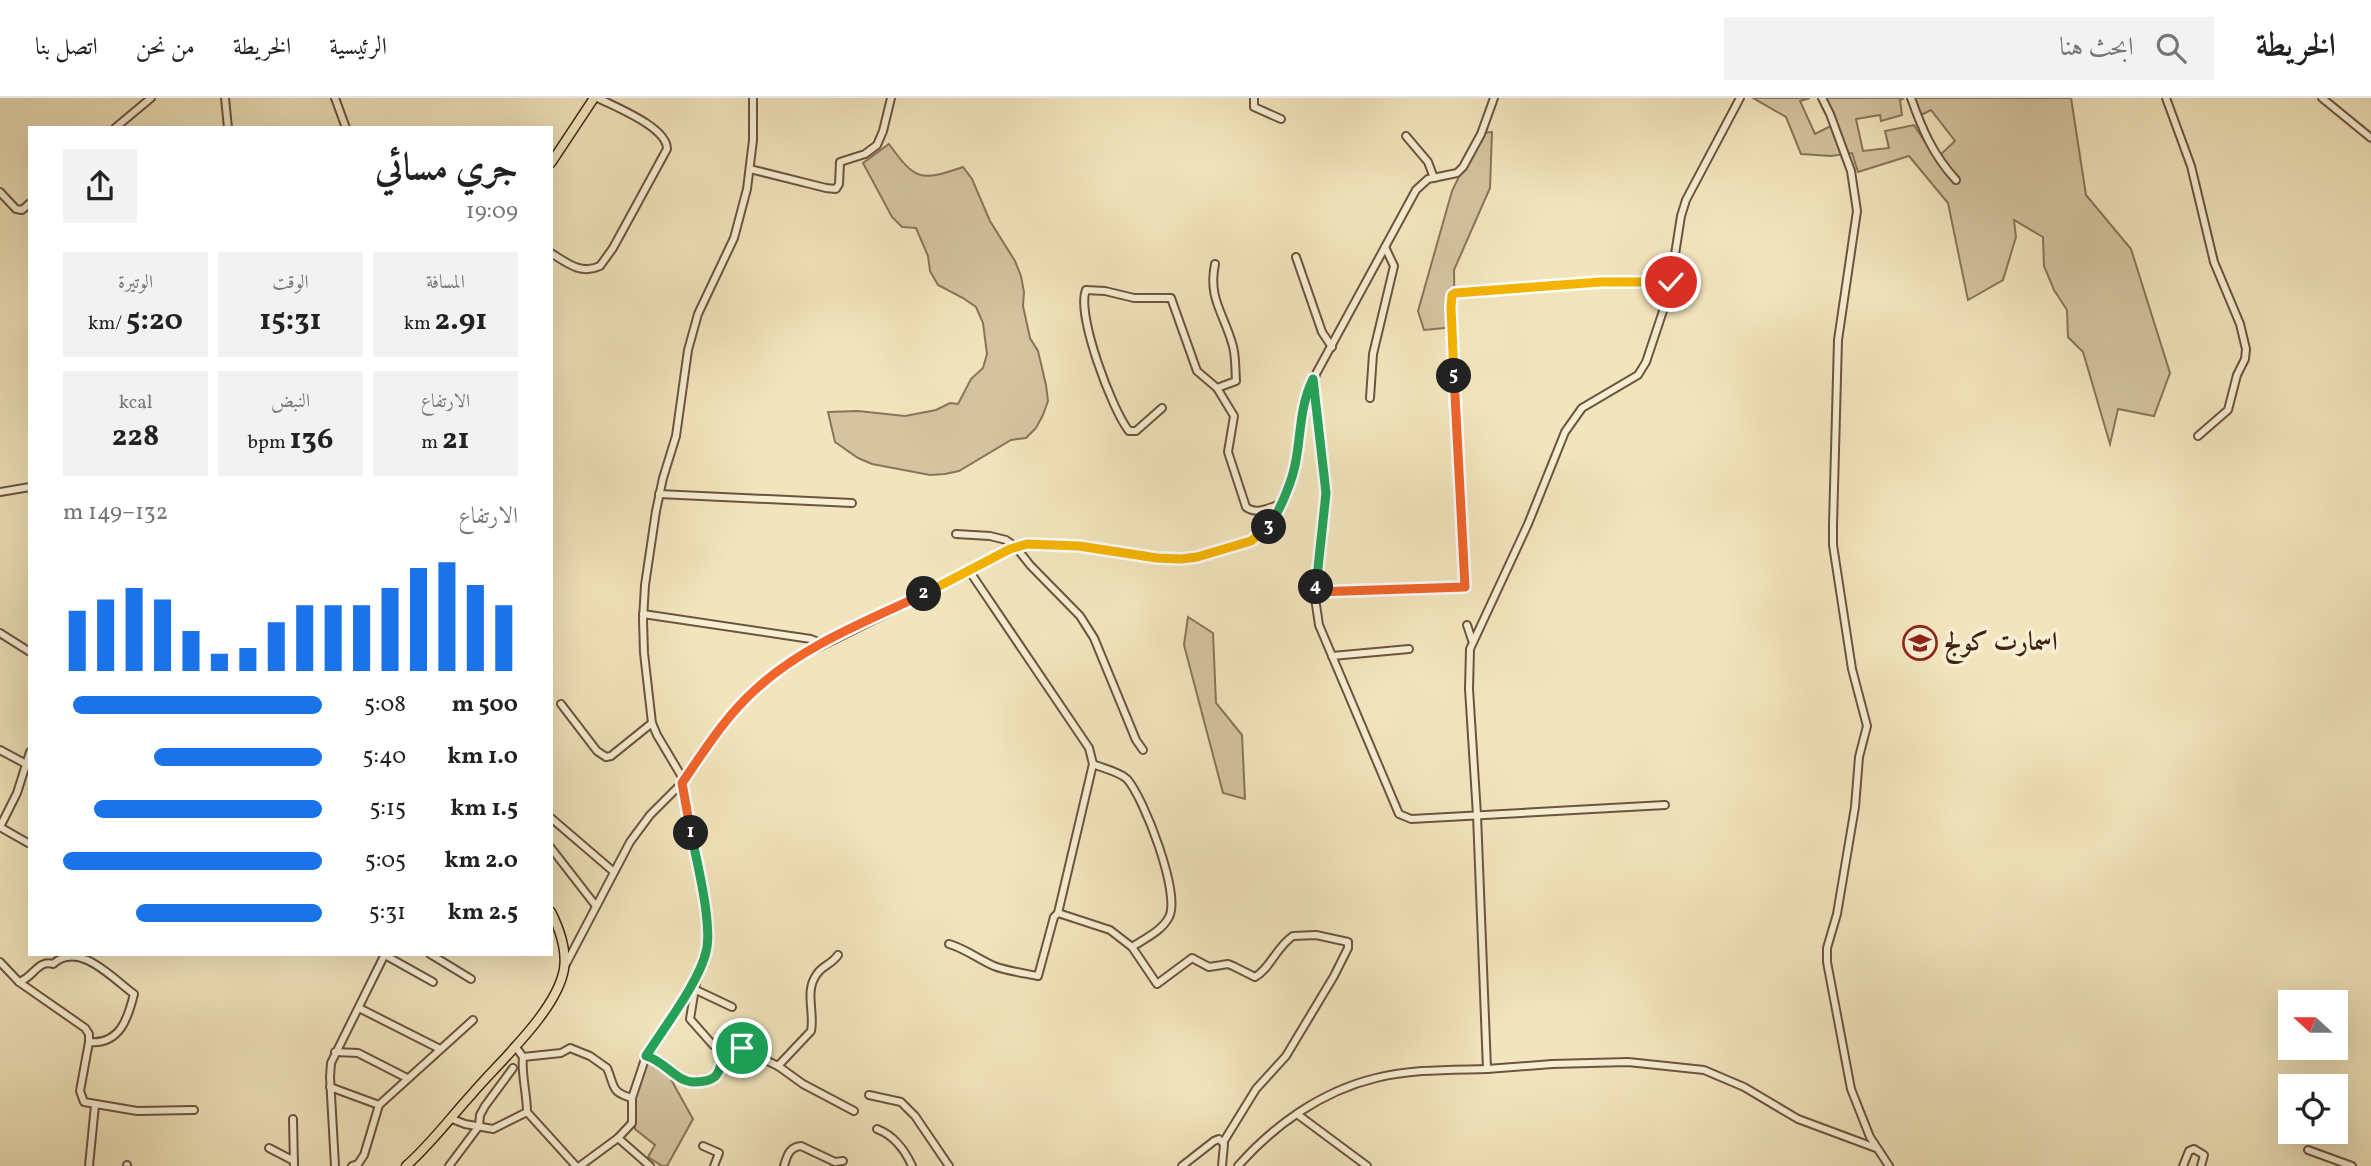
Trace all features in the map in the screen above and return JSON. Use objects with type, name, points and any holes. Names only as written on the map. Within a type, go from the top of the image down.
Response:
[{"type":"main road","points":[[553,160],[596,98]]},
{"type":"main road","points":[[406,1166],[452,1118],[549,1003],[564,968],[565,953],[562,936],[553,916]]},
{"type":"street","points":[[117,126],[151,98]]},
{"type":"street","points":[[225,98],[228,126]]},
{"type":"street","points":[[335,98],[346,126]]},
{"type":"street","points":[[553,254],[578,268],[600,266],[613,248],[668,146],[642,118],[596,98]]},
{"type":"street","points":[[515,1046],[522,1061],[527,1112],[578,1166],[618,1138],[632,1123],[632,1098],[646,1056],[697,975],[706,953],[708,938],[699,873],[680,772],[652,723],[644,653],[643,614],[659,495],[676,436],[683,369],[690,340],[698,314],[734,238],[742,213],[750,169],[753,98]]},
{"type":"street","points":[[750,169],[826,188],[837,188],[840,162],[868,153],[880,140],[891,98]]},
{"type":"street","points":[[1254,98],[1254,107],[1281,119]]},
{"type":"street","points":[[564,968],[643,823],[682,783],[712,739],[745,699],[789,664],[823,644],[1016,547],[1033,543],[1054,544],[1115,550],[1157,558],[1197,557],[1251,541],[1270,525],[1293,475],[1302,413],[1313,379],[1416,190],[1428,179],[1457,173],[1481,134],[1494,98]]},
{"type":"street","points":[[1488,1069],[1469,689],[1472,640],[1528,524],[1565,432],[1582,408],[1638,375],[1646,362],[1671,282],[1686,200],[1740,98]]},
{"type":"street","points":[[1822,98],[1851,171],[1857,211],[1838,340],[1833,545],[1852,669],[1867,723],[1858,766],[1855,807],[1838,905],[1827,948],[1827,962],[1848,1077],[1876,1148],[1889,1166]]},
{"type":"street","points":[[1910,98],[1925,137],[1956,180]]},
{"type":"street","points":[[2166,98],[2191,166],[2214,262],[2240,324],[2246,349],[2245,359],[2236,375],[2228,410],[2198,436]]},
{"type":"street","points":[[2322,98],[2367,130],[2371,138]]},
{"type":"street","points":[[1406,136],[1428,162],[1434,178]]},
{"type":"street","points":[[0,192],[16,209],[22,210],[28,205]]},
{"type":"street","points":[[1370,398],[1373,354],[1394,266],[1385,247]]},
{"type":"street","points":[[1296,257],[1322,332],[1332,347]]},
{"type":"street","points":[[1215,264],[1212,281],[1214,295],[1233,346],[1236,381],[1217,388]]},
{"type":"street","points":[[1315,592],[1465,587],[1452,295],[1600,282],[1671,282]]},
{"type":"street","points":[[1162,408],[1136,431],[1129,431],[1121,421],[1093,349],[1083,310],[1086,290],[1105,291],[1134,298],[1171,298],[1197,372],[1217,388],[1234,416],[1228,452],[1246,507],[1256,512],[1280,504]]},
{"type":"street","points":[[1313,379],[1326,493],[1315,592],[1319,625],[1399,814],[1411,819],[1665,805]]},
{"type":"street","points":[[0,492],[28,487]]},
{"type":"street","points":[[659,495],[852,503]]},
{"type":"street","points":[[956,534],[1006,540],[1016,547],[1080,616],[1094,638],[1136,740],[1143,750]]},
{"type":"street","points":[[949,944],[965,948],[998,968],[1038,976],[1054,917],[1058,912],[1093,764],[1089,748],[970,572]]},
{"type":"street","points":[[643,614],[811,639],[823,644]]},
{"type":"street","points":[[1467,625],[1472,640]]},
{"type":"street","points":[[0,633],[28,651]]},
{"type":"street","points":[[1332,656],[1409,649]]},
{"type":"street","points":[[561,704],[597,751],[606,757],[611,756],[652,723]]},
{"type":"street","points":[[0,750],[26,764]]},
{"type":"street","points":[[28,758],[17,793],[0,827],[28,843]]},
{"type":"street","points":[[1093,764],[1126,778],[1143,806],[1169,882],[1172,908],[1169,918],[1157,931],[1132,947]]},
{"type":"street","points":[[553,820],[614,872]]},
{"type":"street","points":[[553,851],[596,906]]},
{"type":"street","points":[[1058,912],[1110,930],[1132,947],[1157,984],[1192,958],[1209,967],[1228,964],[1257,977],[1284,943],[1295,935],[1322,936],[1349,943],[1334,976],[1286,1056],[1256,1089],[1224,1142],[1222,1166]]},
{"type":"street","points":[[778,1066],[811,1031],[812,983],[819,971],[833,962],[838,955]]},
{"type":"street","points":[[19,982],[24,981],[41,964],[53,964],[61,958],[74,956],[101,968],[128,988],[134,994],[132,1008],[119,1032],[99,1043],[89,1042]]},
{"type":"street","points":[[335,1166],[330,1070],[335,1052],[383,956]]},
{"type":"street","points":[[388,956],[433,982]]},
{"type":"street","points":[[433,956],[471,979]]},
{"type":"street","points":[[0,962],[19,982],[85,1028],[89,1034],[80,1091],[84,1102],[136,1111],[194,1110]]},
{"type":"street","points":[[697,975],[691,1022],[713,1045]]},
{"type":"street","points":[[696,990],[732,1007]]},
{"type":"street","points":[[359,1008],[440,1049]]},
{"type":"street","points":[[352,1166],[358,1164],[364,1155],[379,1105],[472,1020]]},
{"type":"street","points":[[646,1056],[660,1061],[682,1080],[706,1082],[715,1078],[727,1053],[735,1046],[778,1066],[803,1084],[854,1111]]},
{"type":"street","points":[[449,1166],[479,1126],[480,1115],[485,1106],[522,1061],[570,1048],[579,1050],[607,1068],[617,1093],[632,1098]]},
{"type":"street","points":[[335,1052],[358,1053],[407,1079]]},
{"type":"street","points":[[502,1060],[513,1069]]},
{"type":"street","points":[[1238,1166],[1267,1136],[1297,1114],[1324,1098],[1374,1078],[1411,1072],[1552,1064],[1628,1062],[1704,1070],[1744,1087],[1798,1119],[1876,1148]]},
{"type":"street","points":[[330,1087],[379,1105]]},
{"type":"street","points":[[869,1095],[901,1102],[915,1116],[949,1166]]},
{"type":"street","points":[[89,1166],[95,1105]]},
{"type":"street","points":[[452,1118],[465,1124],[493,1129],[527,1112]]},
{"type":"street","points":[[1297,1114],[1367,1166]]},
{"type":"street","points":[[293,1119],[294,1163]]},
{"type":"street","points":[[877,1129],[886,1132],[898,1144],[912,1166]]},
{"type":"street","points":[[618,1138],[650,1166]]},
{"type":"street","points":[[1182,1166],[1214,1140],[1224,1142]]},
{"type":"street","points":[[703,1146],[719,1153],[714,1166]]},
{"type":"street","points":[[784,1166],[789,1152],[796,1146],[835,1162],[843,1161]]},
{"type":"street","points":[[269,1148],[294,1163]]},
{"type":"street","points":[[2183,1166],[2188,1152],[2192,1149],[2201,1151],[2204,1155],[2201,1166]]},
{"type":"street","points":[[2308,1150],[2352,1166]]},
{"type":"street","points":[[456,1158],[459,1166]]},
{"type":"shaded area","points":[[1753,98],[1810,98],[1800,101],[1815,134],[1837,123],[1825,98],[1904,98],[1900,100],[1902,115],[1881,121],[1880,115],[1856,119],[1863,151],[1889,148],[1885,131],[1914,125],[1936,159],[1955,141],[1931,110],[1919,116],[1912,98],[2071,98],[2086,195],[2131,249],[2170,373],[2154,416],[2118,409],[2110,444],[2083,352],[2068,337],[2067,310],[2054,290],[2044,266],[2043,237],[2014,220],[2016,237],[2003,280],[1968,300],[1948,203],[1909,156],[1858,172],[1852,153],[1831,156],[1801,154],[1786,117]]},
{"type":"shaded area","points":[[1492,132],[1490,188],[1454,270],[1455,327],[1424,330],[1418,311],[1452,191],[1480,133]]},
{"type":"shaded area","points":[[889,144],[905,165],[920,175],[937,175],[963,167],[972,179],[990,221],[1015,261],[1021,276],[1023,306],[1030,338],[1038,351],[1046,385],[1048,401],[1043,415],[1026,438],[1011,440],[959,471],[945,474],[930,475],[872,464],[858,458],[835,442],[828,412],[858,411],[905,416],[936,410],[950,403],[958,404],[971,379],[983,368],[987,354],[983,323],[976,307],[938,285],[930,271],[928,256],[916,228],[902,227],[892,217],[863,163]]},
{"type":"shaded area","points":[[1188,617],[1213,633],[1216,703],[1242,735],[1245,799],[1223,793],[1184,645]]},
{"type":"shaded area","points":[[647,1059],[663,1065],[693,1119],[667,1166],[662,1166],[648,1157],[655,1145],[635,1129],[634,1100]]},
{"type":"place","name":"اسمارت كولج","points":[[1920,643]]},
{"type":"route","points":[[742,1048],[735,1046],[729,1049],[715,1078],[706,1082],[685,1081],[660,1061],[646,1056],[699,972],[708,946],[705,909],[682,783],[725,722],[757,687],[807,653],[1016,547],[1033,543],[1054,544],[1173,559],[1197,557],[1251,541],[1270,525],[1293,475],[1300,422],[1313,379],[1326,493],[1315,592],[1465,587],[1452,295],[1600,282],[1671,282]]}]
